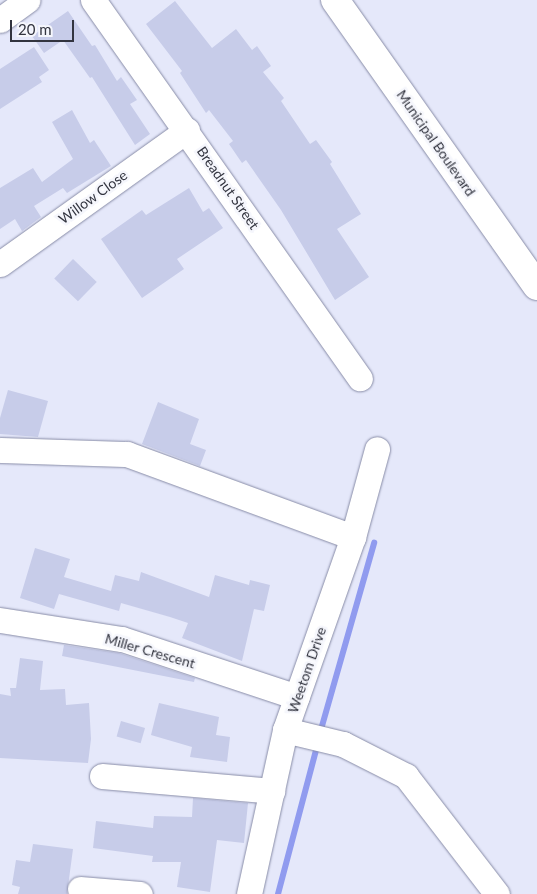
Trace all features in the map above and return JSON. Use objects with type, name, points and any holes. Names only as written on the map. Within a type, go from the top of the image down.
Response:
[{"type":"main road","name":"Municipal Boulevard","points":[[335,0],[537,286]]},
{"type":"street","points":[[0,20],[28,0]]},
{"type":"street","name":"Breadnut Street","points":[[93,0],[187,130],[360,378]]},
{"type":"street","name":"Willow Close","points":[[0,264],[187,130]]},
{"type":"street","name":"Weetom Drive","points":[[249,894],[286,730],[353,537],[377,448]]},
{"type":"street","points":[[0,450],[127,454],[353,537]]},
{"type":"street","name":"Miller Crescent","points":[[0,620],[122,639],[297,697]]},
{"type":"street","points":[[286,730],[343,744],[406,776],[497,894]]},
{"type":"street","points":[[102,776],[272,791]]},
{"type":"street","points":[[80,889],[140,894]]},
{"type":"building","points":[[175,1],[212,48],[236,29],[252,50],[257,46],[271,66],[263,72],[284,98],[281,101],[310,144],[316,140],[332,162],[330,164],[361,214],[337,229],[369,277],[335,300],[281,210],[246,160],[242,163],[229,144],[233,141],[209,110],[206,113],[180,73],[182,71],[146,24]]},
{"type":"building","points":[[68,11],[92,46],[95,45],[117,81],[121,77],[137,100],[130,104],[150,134],[135,145],[92,77],[90,78],[63,40],[44,53],[32,36]]},
{"type":"building","points":[[34,47],[49,70],[39,77],[42,82],[0,109],[0,69]]},
{"type":"building","points":[[72,110],[90,143],[94,140],[111,166],[67,193],[63,188],[34,206],[41,217],[22,231],[15,219],[0,229],[0,188],[33,168],[42,182],[73,159],[52,122]]},
{"type":"building","points":[[189,188],[203,212],[209,208],[223,228],[177,259],[184,269],[142,298],[101,239],[142,210],[146,215]]},
{"type":"building","points":[[73,259],[97,282],[78,301],[54,278]]},
{"type":"building","points":[[8,390],[48,401],[38,437],[0,434],[0,418]]},
{"type":"building","points":[[158,402],[199,419],[190,444],[206,450],[200,466],[142,444]]},
{"type":"building","points":[[35,548],[70,559],[64,577],[111,591],[115,575],[139,581],[141,572],[209,597],[215,575],[249,585],[250,580],[270,585],[264,611],[254,609],[242,661],[182,638],[188,623],[121,603],[119,611],[59,594],[54,609],[20,598]]},
{"type":"building","points":[[64,645],[119,653],[195,678],[194,682],[62,656]]},
{"type":"building","points":[[20,658],[43,661],[40,690],[65,689],[66,705],[89,703],[91,739],[88,763],[0,758],[0,694],[11,696],[10,688],[16,688]]},
{"type":"building","points":[[159,703],[219,717],[216,735],[230,737],[227,762],[190,757],[192,747],[151,735]]},
{"type":"building","points":[[121,721],[145,728],[141,743],[117,736]]},
{"type":"building","points":[[193,798],[248,803],[244,843],[217,840],[210,892],[177,887],[181,862],[152,862],[153,856],[93,848],[96,821],[153,828],[154,816],[192,817]]},
{"type":"building","points":[[33,844],[73,849],[67,894],[18,894],[20,887],[12,885],[16,860],[30,862]]},
{"type":"waterway","points":[[320,733],[374,543]]},
{"type":"waterway","points":[[278,894],[318,743]]}]
